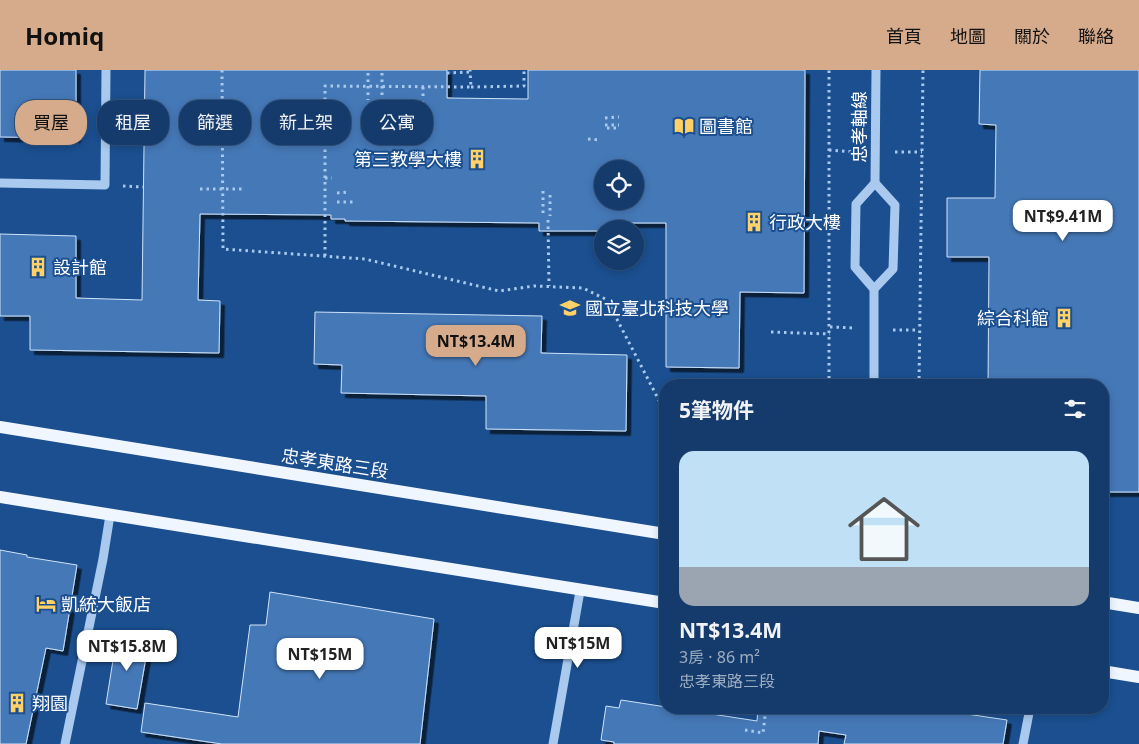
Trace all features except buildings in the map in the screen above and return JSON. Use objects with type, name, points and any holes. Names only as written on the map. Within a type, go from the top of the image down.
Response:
[{"type":"main road","name":"忠孝東路三段","points":[[0,427],[659,533]]},
{"type":"main road","points":[[0,497],[659,602]]},
{"type":"main road","points":[[1109,603],[1139,608]]},
{"type":"main road","points":[[1109,672],[1139,677]]},
{"type":"street","points":[[0,183],[105,185],[106,70]]},
{"type":"street","name":"忠孝軸線","points":[[875,183],[895,205],[893,269],[874,288],[854,267],[856,204],[875,183],[876,70]]},
{"type":"street","points":[[874,288],[874,379]]},
{"type":"street","points":[[65,744],[110,514]]},
{"type":"street","points":[[553,744],[580,590]]},
{"type":"street","points":[[1024,744],[1029,714]]},
{"type":"path","points":[[222,70],[222,100]]},
{"type":"path","points":[[325,256],[323,210],[325,86],[524,86],[524,70]]},
{"type":"path","points":[[829,70],[829,379]]},
{"type":"path","points":[[919,379],[923,70]]},
{"type":"path","points":[[447,73],[470,71],[471,87]]},
{"type":"path","points":[[368,73],[368,100]]},
{"type":"path","points":[[382,73],[382,100]]},
{"type":"path","points":[[423,87],[423,99]]},
{"type":"path","points":[[425,126],[425,103],[419,103],[418,114],[418,103],[426,103],[425,126]]},
{"type":"path","points":[[607,118],[619,118]]},
{"type":"path","points":[[606,126],[619,126]]},
{"type":"path","points":[[588,139],[601,140]]},
{"type":"path","points":[[222,145],[223,249],[365,259],[498,291],[534,286],[583,288],[607,300],[659,400]]},
{"type":"path","points":[[325,178],[332,178]]},
{"type":"path","points":[[130,186],[143,187]]},
{"type":"path","points":[[200,189],[244,189]]},
{"type":"path","points":[[337,193],[350,193]]},
{"type":"path","points":[[543,195],[543,216],[543,195]]},
{"type":"path","points":[[549,217],[550,195]]},
{"type":"path","points":[[337,201],[351,201]]},
{"type":"path","points":[[549,208],[549,286]]},
{"type":"path","points":[[771,332],[830,334]]},
{"type":"path","points":[[745,730],[763,733],[765,714]]},
{"type":"place","name":"圖書館","points":[[684,126]]},
{"type":"place","name":"第三教學大樓","points":[[477,159]]},
{"type":"place","name":"行政大樓","points":[[754,222]]},
{"type":"place","name":"設計館","points":[[38,267]]},
{"type":"place","name":"國立臺北科技大學","points":[[570,308]]},
{"type":"place","name":"綜合科館","points":[[1064,318]]},
{"type":"place","name":"凱統大飯店","points":[[46,604]]},
{"type":"place","name":"翔園","points":[[17,703]]}]
